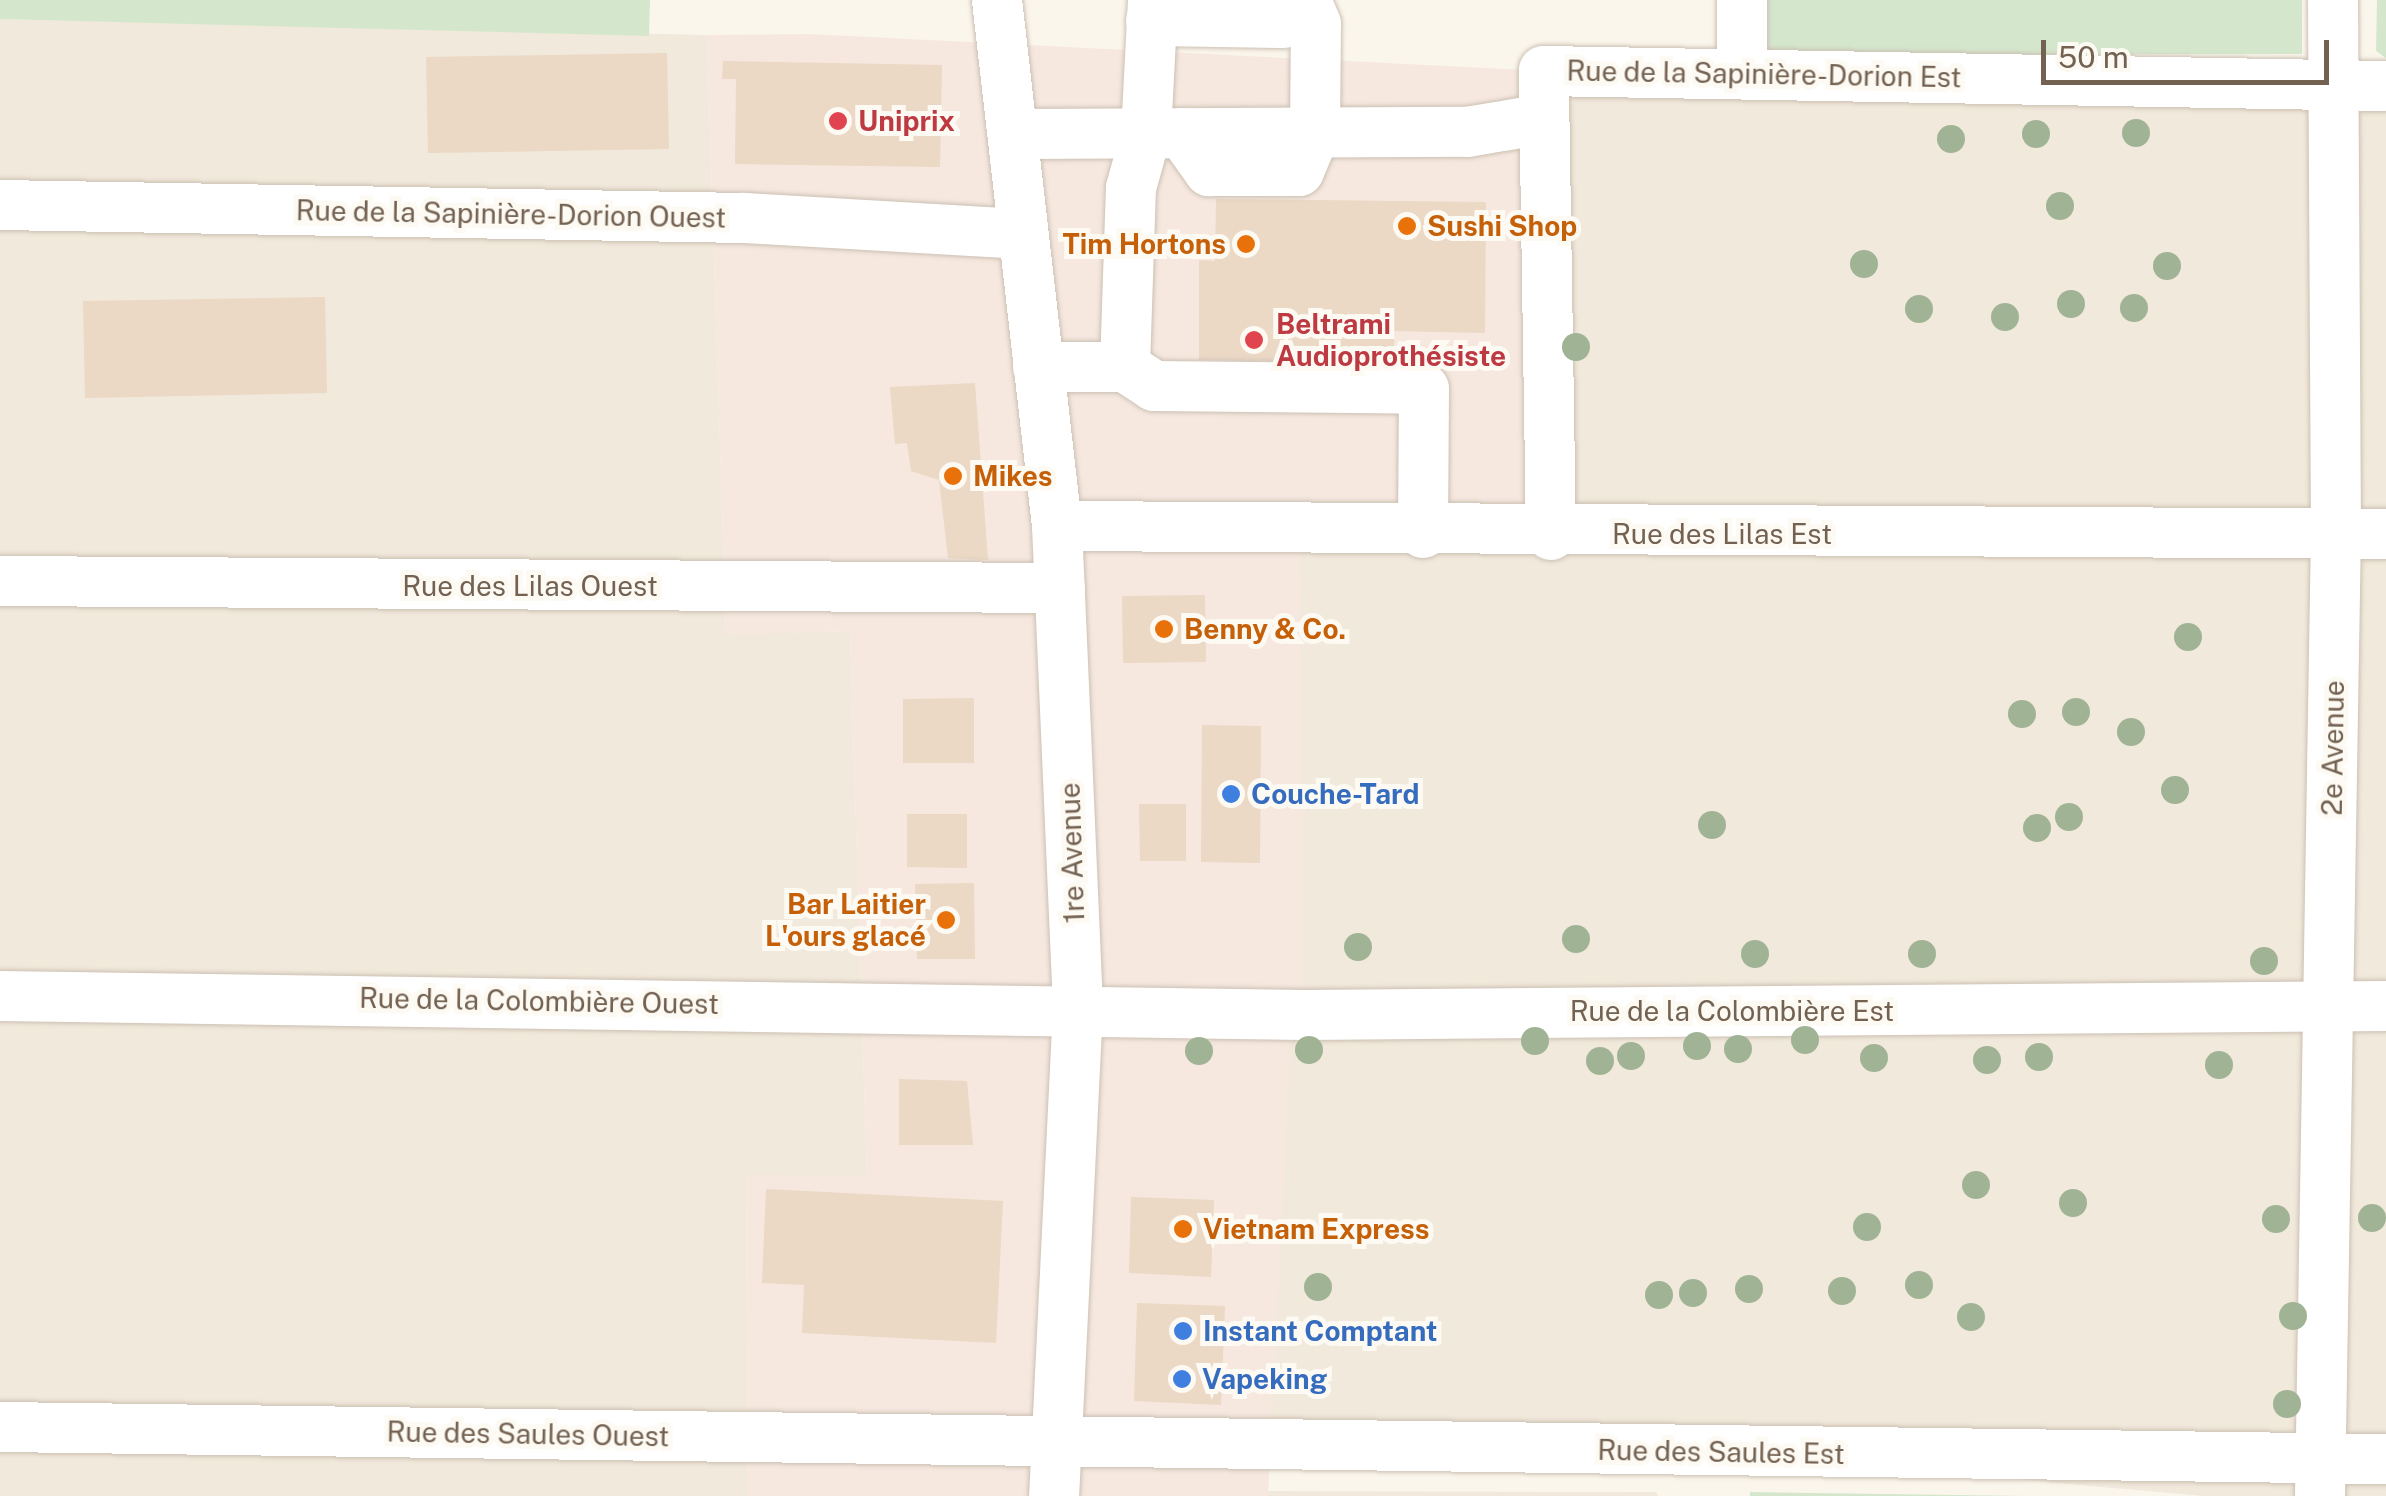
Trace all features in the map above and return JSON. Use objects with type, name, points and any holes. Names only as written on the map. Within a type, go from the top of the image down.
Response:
[{"type":"street","name":"1re Avenue","points":[[996,0],[1058,526],[1078,1007],[1054,1496]]},
{"type":"street","name":"1re Avenue","points":[[1020,223],[1024,0]]},
{"type":"street","points":[[1742,0],[1742,69]]},
{"type":"street","name":"2e Avenue","points":[[2320,1477],[2336,534],[2330,86],[2334,0]]},
{"type":"street","points":[[1125,367],[1131,188],[1164,134],[1152,10],[1295,11],[1316,24],[1315,132]]},
{"type":"street","name":"Rue de la Sapinière-Dorion Est","points":[[1551,534],[1544,71],[1742,69],[2386,86]]},
{"type":"street","points":[[1022,134],[1467,132],[1544,119]]},
{"type":"street","name":"Rue de la Sapinière-Dorion Ouest","points":[[0,205],[1020,223]]},
{"type":"street","points":[[1038,368],[1125,367],[1154,386],[1424,389],[1423,533]]},
{"type":"street","name":"Rue des Lilas Est","points":[[1058,526],[1551,534],[2386,534]]},
{"type":"street","name":"Rue des Lilas Ouest","points":[[0,581],[1060,588]]},
{"type":"street","name":"Rue de la Colombière Ouest","points":[[0,996],[1078,1007]]},
{"type":"street","name":"Rue de la Colombière Est","points":[[1078,1007],[1305,1015],[2386,1006]]},
{"type":"street","name":"Rue des Saules Ouest","points":[[0,1427],[1056,1440]]},
{"type":"street","name":"Rue des Saules Est","points":[[1056,1440],[1713,1474],[2320,1477],[2386,1459]]},
{"type":"shaded area","points":[[0,19],[707,35],[726,634],[850,631],[867,1178],[746,1175],[748,1496],[0,1496]]},
{"type":"shaded area","points":[[809,34],[1544,71],[1551,535],[1299,531],[1305,1015],[1292,1015],[1268,1496],[748,1496],[746,1174],[867,1177],[850,631],[726,635],[707,35]]},
{"type":"shaded area","points":[[1544,71],[2386,86],[2386,1496],[2203,1496],[1713,1452],[1055,1441],[1299,531]]},
{"type":"shaded area","points":[[1268,1491],[1656,1492],[1658,1496],[1268,1496]]},
{"type":"green space","points":[[0,0],[650,0],[649,36],[0,19]]},
{"type":"green space","points":[[1752,0],[2302,0],[2302,54],[1751,55]]},
{"type":"green space","points":[[2377,0],[2386,0],[2386,58],[2376,51]]},
{"type":"green space","points":[[1750,1492],[2027,1496],[1750,1496]]},
{"type":"building","points":[[667,53],[669,149],[428,153],[426,57]]},
{"type":"building","name":"Uniprix","points":[[723,61],[942,65],[940,167],[735,164],[736,79],[722,79]]},
{"type":"building","points":[[1216,199],[1486,202],[1485,333],[1394,331],[1394,363],[1199,360],[1199,260],[1215,261]]},
{"type":"building","points":[[325,297],[327,393],[85,398],[83,301]]},
{"type":"building","name":"Mikes","points":[[975,383],[988,560],[948,558],[939,480],[911,471],[907,443],[895,444],[890,387]]},
{"type":"building","name":"Benny & Co.","points":[[1205,595],[1206,662],[1123,663],[1122,596]]},
{"type":"building","points":[[974,698],[974,763],[903,763],[903,699]]},
{"type":"building","name":"Couche-Tard","points":[[1202,725],[1261,726],[1260,863],[1201,862]]},
{"type":"building","points":[[1139,804],[1186,804],[1186,861],[1140,861]]},
{"type":"building","points":[[907,814],[967,814],[967,868],[907,867]]},
{"type":"building","points":[[974,883],[975,959],[917,959],[915,884]]},
{"type":"building","points":[[899,1079],[967,1081],[973,1145],[899,1145]]},
{"type":"building","points":[[766,1189],[1003,1201],[996,1343],[802,1333],[804,1285],[762,1283]]},
{"type":"building","points":[[1131,1197],[1214,1200],[1211,1277],[1129,1273]]},
{"type":"building","points":[[1137,1303],[1225,1306],[1221,1405],[1134,1401]]},
{"type":"place","name":"Uniprix","points":[[838,121]]},
{"type":"place","name":"Sushi Shop","points":[[1407,226]]},
{"type":"place","name":"Tim Hortons","points":[[1246,244]]},
{"type":"place","name":"Beltrami Audioprothésiste","points":[[1254,340]]},
{"type":"place","name":"Mikes","points":[[953,476]]},
{"type":"place","name":"Benny & Co.","points":[[1164,629]]},
{"type":"place","name":"Couche-Tard","points":[[1231,794]]},
{"type":"place","name":"Bar Laitier L'ours glacé","points":[[946,920]]},
{"type":"place","name":"Vietnam Express","points":[[1183,1229]]},
{"type":"place","name":"Instant Comptant","points":[[1183,1331]]},
{"type":"place","name":"Vapeking","points":[[1182,1379]]}]
